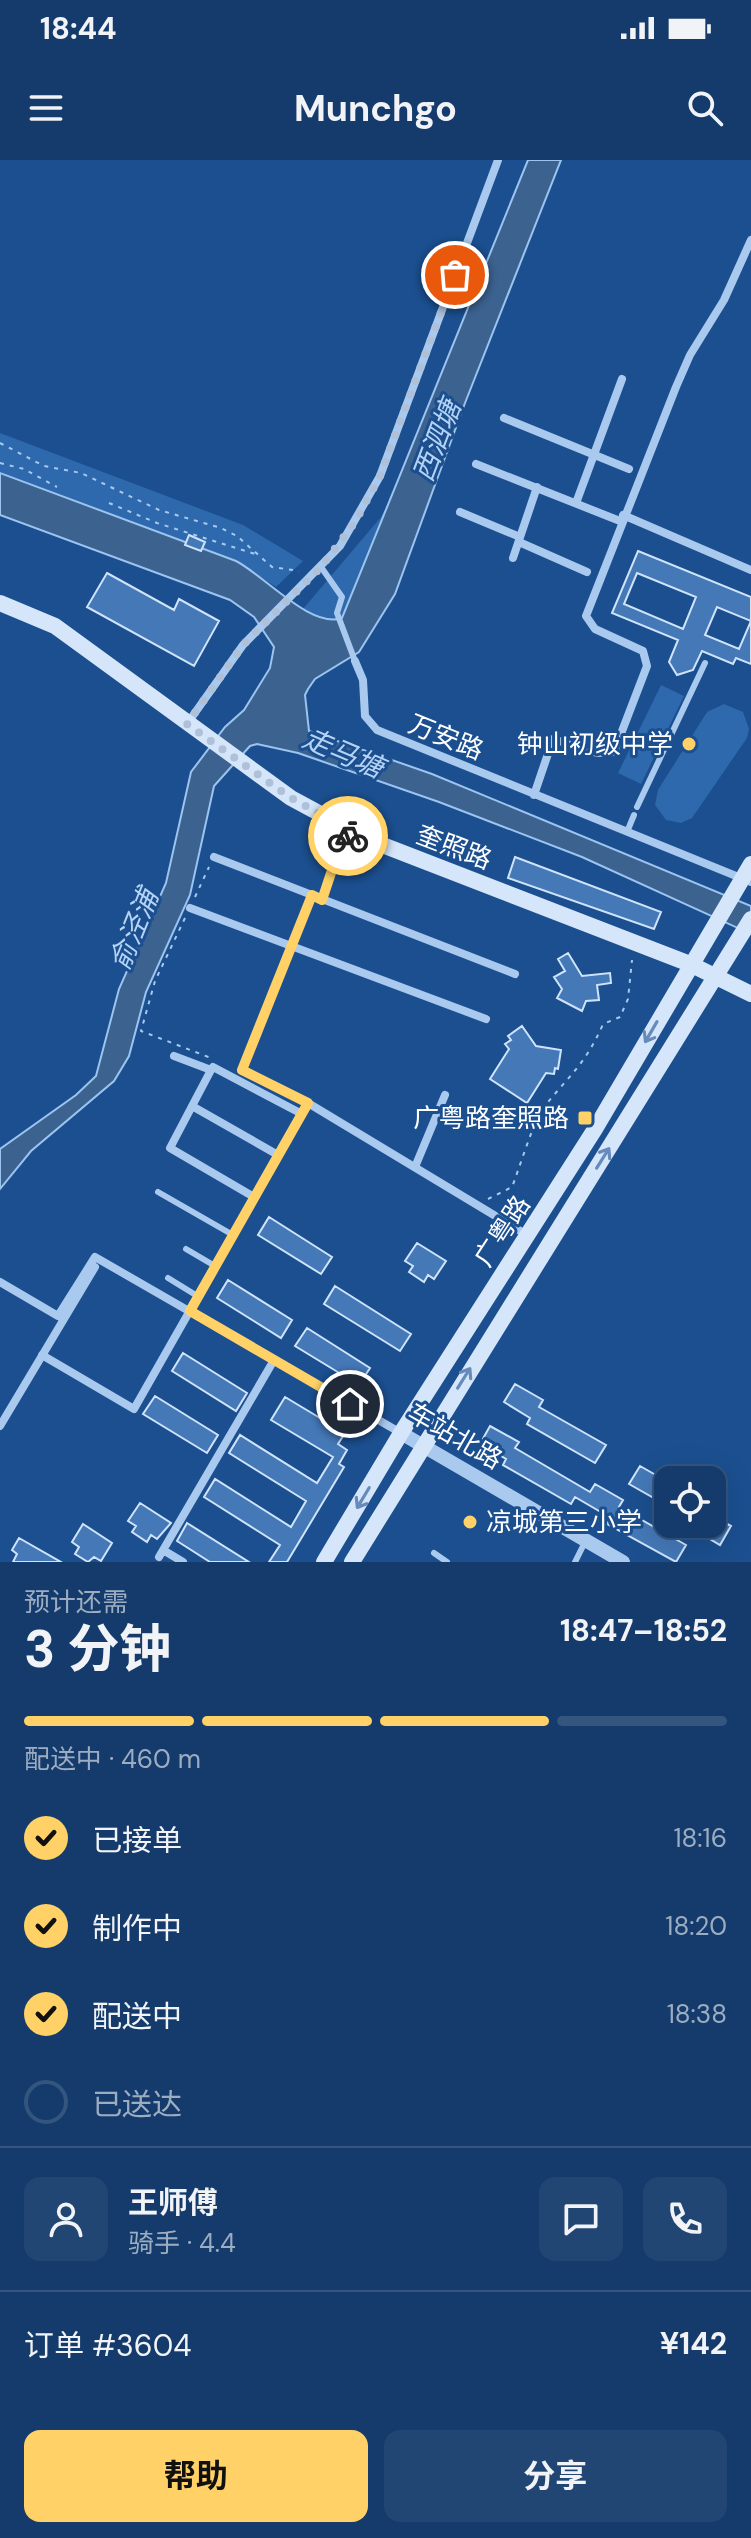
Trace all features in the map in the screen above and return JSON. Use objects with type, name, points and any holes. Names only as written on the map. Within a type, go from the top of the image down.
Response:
[{"type":"main road","name":"奎照路","points":[[0,603],[55,626],[291,798],[351,831],[690,964],[751,994]]},
{"type":"main road","points":[[743,884],[751,864]]},
{"type":"main road","name":"广粤路","points":[[324,1562],[401,1433],[595,1129],[690,964],[743,884]]},
{"type":"main road","name":"广粤路","points":[[352,1562],[422,1444],[751,919]]},
{"type":"street","points":[[187,724],[255,632],[319,569],[355,522],[380,476],[498,160]]},
{"type":"street","points":[[534,795],[553,739],[597,753],[614,752],[647,666],[643,651],[595,629],[586,616],[622,518],[690,355],[724,300],[751,240]]},
{"type":"street","points":[[576,503],[622,379]]},
{"type":"street","points":[[504,418],[629,469]]},
{"type":"street","points":[[476,464],[751,570]]},
{"type":"street","points":[[513,558],[537,487]]},
{"type":"street","points":[[460,512],[587,572]]},
{"type":"street","name":"万安路","points":[[355,661],[363,680],[365,716],[377,730],[627,832],[743,884]]},
{"type":"street","points":[[322,900],[340,846],[351,831]]},
{"type":"street","points":[[214,857],[515,974]]},
{"type":"street","points":[[312,895],[242,1070],[308,1103],[528,1235]]},
{"type":"street","points":[[190,908],[486,1019]]},
{"type":"street","points":[[174,1056],[211,1070]]},
{"type":"street","points":[[254,1197],[170,1148],[211,1070],[213,1067],[302,1114]]},
{"type":"street","points":[[415,1167],[445,1095]]},
{"type":"street","points":[[42,1355],[134,1409],[308,1103]]},
{"type":"street","points":[[192,1106],[278,1155]]},
{"type":"street","points":[[0,1282],[58,1316],[97,1258]]},
{"type":"street","points":[[0,1426],[97,1258]]},
{"type":"street","name":"车站北路","points":[[97,1258],[623,1562]]},
{"type":"street","points":[[183,1562],[161,1554],[274,1360]]},
{"type":"lane","name":"万安路","points":[[319,569],[342,597],[337,613],[355,661]]},
{"type":"lane","points":[[637,807],[705,663]]},
{"type":"lane","points":[[627,832],[634,815]]},
{"type":"lane","points":[[158,1192],[233,1235]]},
{"type":"lane","points":[[186,1249],[215,1266]]},
{"type":"lane","points":[[168,1278],[199,1297]]},
{"type":"lane","points":[[575,1562],[586,1540]]},
{"type":"lane","points":[[434,1553],[447,1562]]},
{"type":"path","points":[[0,443],[44,466],[81,473],[159,510],[221,528],[237,536],[278,570],[319,569]]},
{"type":"path","points":[[0,463],[24,469],[57,487]]},
{"type":"path","points":[[109,503],[157,523],[256,554]]},
{"type":"path","points":[[157,523],[159,510]]},
{"type":"path","points":[[213,1059],[141,1031],[155,981],[214,857]]},
{"type":"path","points":[[474,1203],[499,1196],[512,1187],[539,1113],[591,1053],[603,1024],[620,1017],[628,999],[632,960]]},
{"type":"shaded area","points":[[0,433],[243,525],[303,561],[276,587],[236,561],[0,472]]},
{"type":"shaded area","points":[[397,486],[342,618],[317,618],[303,609],[381,517]]},
{"type":"shaded area","points":[[661,685],[684,696],[641,784],[618,773]]},
{"type":"shaded area","points":[[724,704],[743,712],[749,729],[747,738],[692,818],[681,823],[666,820],[655,805],[658,790],[707,712]]},
{"type":"water","points":[[528,160],[561,160],[465,403],[395,594],[359,652],[315,679],[308,689],[305,695],[309,731],[432,774],[751,906],[751,934],[582,857],[439,802],[298,753],[257,744],[250,746],[214,786],[190,895],[146,992],[129,1056],[114,1081],[31,1151],[0,1189],[0,1149],[76,1095],[96,1076],[119,989],[166,883],[191,772],[225,727],[244,710],[270,668],[274,647],[254,617],[230,600],[0,515],[0,473],[236,561],[302,609],[316,616],[342,618]]},
{"type":"building","points":[[189,535],[205,542],[201,551],[185,545]]},
{"type":"building","points":[[638,551],[751,597],[751,621],[751,664],[736,658],[733,664],[702,651],[693,670],[677,675],[669,662],[678,640],[612,613]],"holes":[[[637,573],[696,597],[683,629],[624,604]],[[717,607],[751,621],[739,649],[705,635]]]},
{"type":"building","points":[[107,573],[174,610],[179,599],[219,621],[194,666],[87,607]]},
{"type":"building","points":[[515,857],[661,912],[654,929],[508,878]]},
{"type":"building","points":[[568,953],[582,976],[610,973],[611,983],[597,985],[599,1000],[586,1001],[582,1011],[557,998],[562,989],[554,977],[565,971],[558,959]]},
{"type":"building","points":[[522,1026],[536,1046],[561,1050],[558,1069],[555,1068],[554,1074],[546,1073],[527,1103],[490,1079],[509,1049],[505,1044],[511,1040],[508,1036]]},
{"type":"building","points":[[269,1217],[332,1257],[321,1274],[258,1235]]},
{"type":"building","points":[[417,1243],[446,1261],[434,1279],[428,1275],[424,1282],[409,1272],[413,1266],[405,1261]]},
{"type":"building","points":[[228,1280],[292,1320],[281,1338],[217,1298]]},
{"type":"building","points":[[335,1286],[411,1334],[400,1351],[324,1304]]},
{"type":"building","points":[[307,1328],[370,1368],[359,1385],[295,1346]]},
{"type":"building","points":[[183,1353],[247,1393],[236,1411],[172,1371]]},
{"type":"building","points":[[515,1384],[543,1400],[539,1407],[606,1445],[595,1463],[527,1424],[530,1418],[504,1402]]},
{"type":"building","points":[[155,1396],[218,1435],[207,1453],[143,1414]]},
{"type":"building","points":[[285,1397],[345,1433],[338,1444],[347,1450],[339,1464],[344,1467],[287,1562],[269,1562],[280,1545],[204,1497],[215,1479],[291,1527],[306,1501],[229,1453],[240,1435],[317,1483],[333,1457],[271,1420]]},
{"type":"building","points":[[490,1426],[519,1442],[515,1448],[590,1492],[595,1484],[623,1500],[619,1507],[654,1527],[654,1538],[674,1538],[686,1545],[676,1562],[607,1524],[611,1518],[575,1497],[571,1504],[503,1465],[506,1459],[480,1444]]},
{"type":"building","points":[[640,1466],[654,1474],[654,1498],[629,1484]]},
{"type":"building","points":[[140,1503],[171,1523],[157,1539],[151,1535],[147,1542],[132,1532],[136,1526],[128,1521]]},
{"type":"building","points":[[187,1523],[249,1562],[210,1562],[177,1541]]},
{"type":"building","points":[[83,1524],[112,1543],[101,1561],[94,1557],[88,1562],[75,1554],[79,1547],[72,1542]]},
{"type":"building","points":[[19,1538],[61,1562],[13,1562],[17,1554],[12,1550]]},
{"type":"building","points":[[708,1538],[724,1538],[720,1545]]},
{"type":"way so far","points":[[348,836],[351,831],[291,798],[187,724],[243,645],[321,567],[340,546],[355,522],[380,476],[455,275]]},
{"type":"place","name":"钟山初级中学","points":[[689,744]]},
{"type":"place","name":"广粤路奎照路","points":[[585,1118]]},
{"type":"place","name":"凉城第三小学","points":[[470,1522]]},
{"type":"route","points":[[348,836],[340,846],[341,854],[322,900],[312,895],[242,1070],[308,1103],[190,1311],[350,1404]]},
{"type":"water label","name":"西泗塘","points":[[437,441]]},
{"type":"water label","name":"走马塘","points":[[343,753]]},
{"type":"water label","name":"俞泾浦","points":[[134,930]]}]
